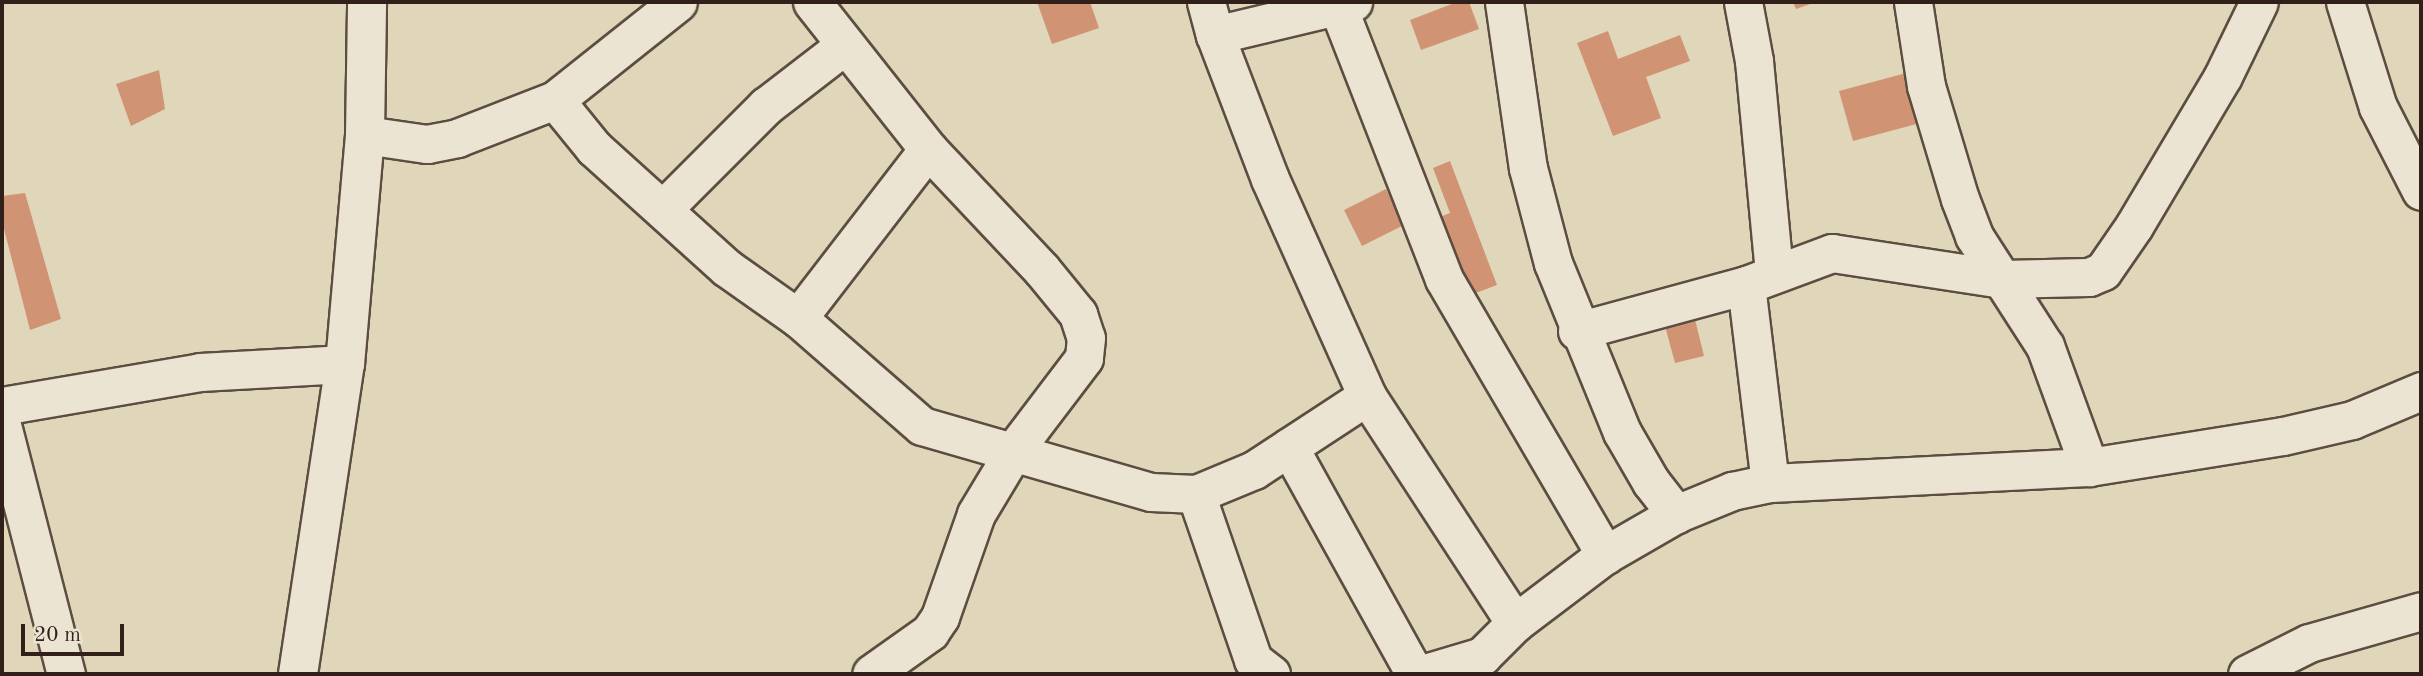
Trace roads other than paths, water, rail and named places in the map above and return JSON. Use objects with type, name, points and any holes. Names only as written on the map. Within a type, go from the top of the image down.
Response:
[{"type":"street","points":[[299,674],[345,364],[365,135],[367,2]]},
{"type":"street","points":[[365,135],[427,144],[457,138],[555,100],[678,2]]},
{"type":"street","points":[[812,2],[844,46],[928,149],[1042,270],[1077,314],[1086,338],[1084,358],[1015,449],[976,514],[940,617],[930,632],[871,674]]},
{"type":"street","points":[[1504,2],[1528,168],[1577,331],[1622,432],[1651,482],[1676,514]]},
{"type":"street","points":[[1743,2],[1770,483]]},
{"type":"street","points":[[1913,2],[1926,86],[1947,159],[1975,236],[2045,346],[2089,467]]},
{"type":"street","points":[[1577,331],[1760,279],[1810,258],[1843,253],[2002,279],[2070,280],[2103,271],[2134,226],[2223,76],[2259,2]]},
{"type":"street","points":[[2345,2],[2378,107],[2421,191]]},
{"type":"street","points":[[1515,623],[1367,396],[1270,179],[1210,19],[1346,4],[1444,279],[1605,555]]},
{"type":"street","points":[[663,209],[766,106],[844,46]]},
{"type":"street","points":[[555,100],[594,148],[727,268],[798,318],[922,426],[1015,449],[1151,492],[1196,494],[1254,470],[1367,396]]},
{"type":"street","points":[[798,318],[928,149]]},
{"type":"street","points":[[2,406],[200,372],[345,364]]},
{"type":"street","points":[[1422,674],[1461,666],[1482,656],[1515,623],[1605,555],[1676,514],[1732,491],[1770,483],[2089,467],[2283,436],[2352,420],[2421,391]]},
{"type":"street","points":[[2,425],[66,674]]},
{"type":"street","points":[[1289,447],[1415,674]]},
{"type":"street","points":[[1196,494],[1252,660],[1271,674]]},
{"type":"street","points":[[2246,674],[2309,643],[2421,611]]}]
